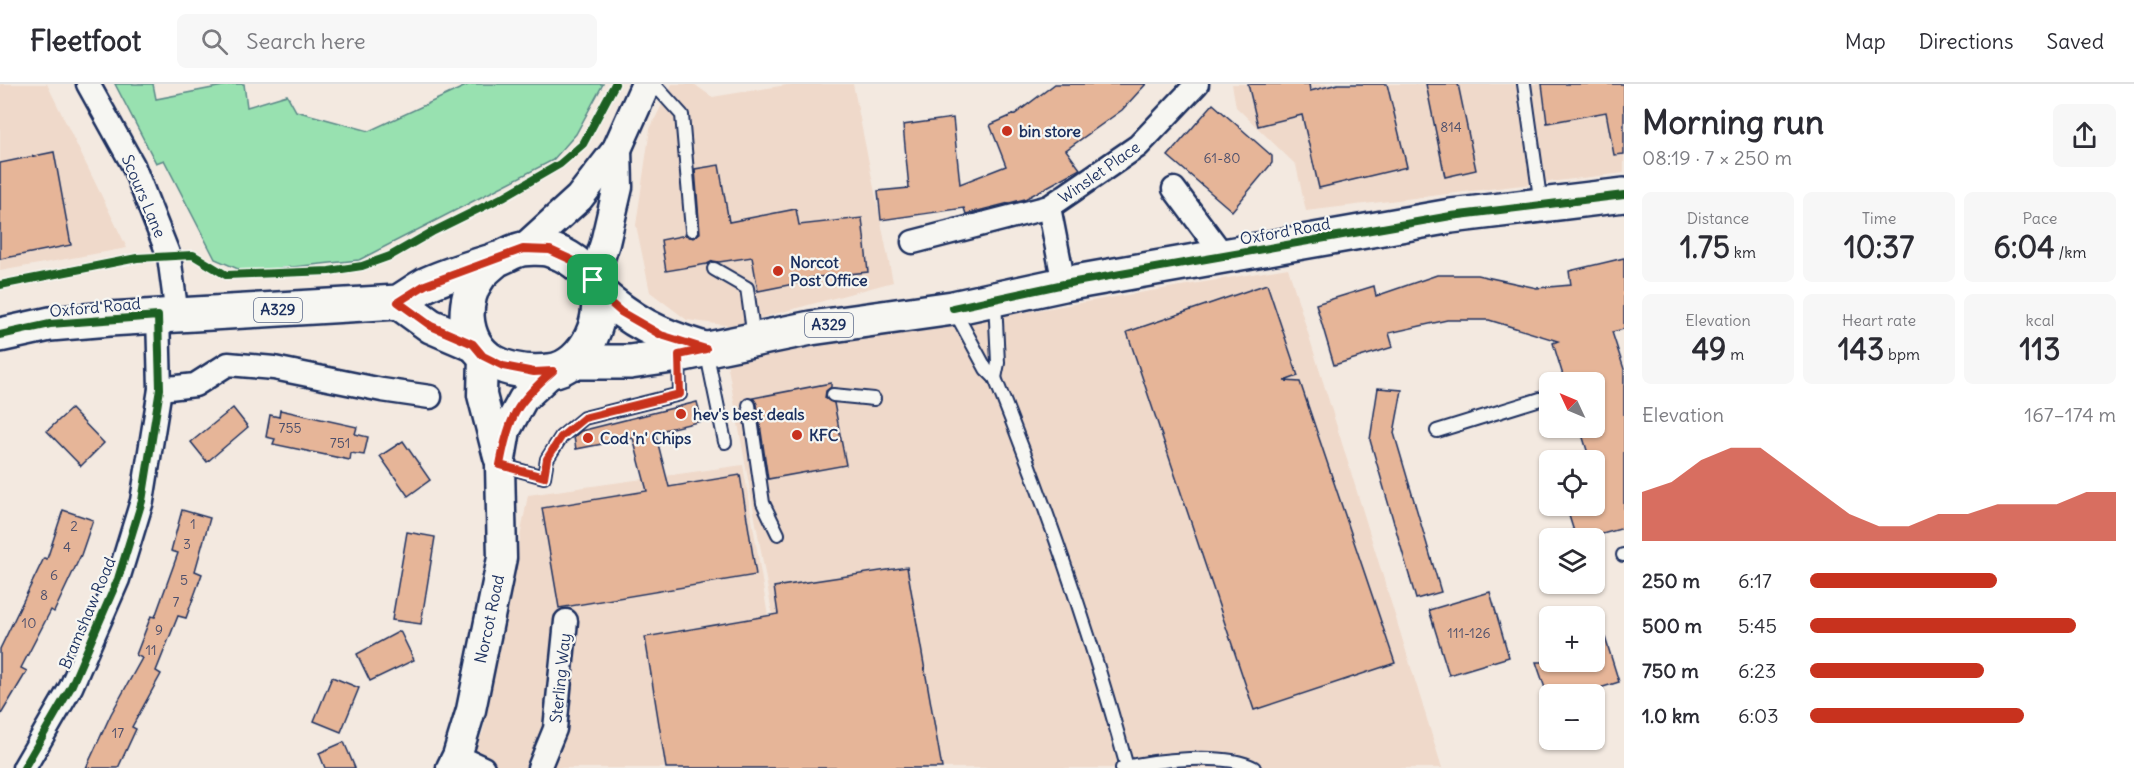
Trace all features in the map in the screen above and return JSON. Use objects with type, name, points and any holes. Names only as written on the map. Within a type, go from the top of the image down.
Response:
[{"type":"main road","name":"Oxford Road","points":[[564,366],[630,362],[839,323],[953,308],[1064,284],[1451,216],[1624,195]]},
{"type":"main road","points":[[398,302],[431,326],[478,350],[519,370],[534,372],[564,366],[583,351],[593,330],[598,305],[595,285],[574,261],[550,250],[510,254],[478,277],[467,302],[469,332],[478,350]]},
{"type":"main road","name":"Oxford Road","points":[[0,335],[50,324],[398,302],[425,285],[510,254]]},
{"type":"main road","name":"Oxford Road","points":[[595,285],[621,312],[692,352]]},
{"type":"street","name":"Scours Lane","points":[[88,84],[133,165],[169,256],[168,316]]},
{"type":"street","points":[[510,254],[579,198],[617,149],[646,84]]},
{"type":"street","name":"Winslet Place","points":[[913,242],[1049,207],[1138,146],[1197,84]]},
{"type":"street","points":[[595,285],[618,187],[617,149]]},
{"type":"street","points":[[1174,189],[1223,255]]},
{"type":"street","name":"Winslet Place","points":[[1049,207],[1064,284]]},
{"type":"street","name":"Bramshaw Road","points":[[24,768],[71,687],[118,579],[142,501],[160,389],[168,316]]},
{"type":"street","name":"Norcot Road","points":[[478,350],[482,395],[500,465]]},
{"type":"street","points":[[160,389],[195,384],[228,364],[274,368],[382,390],[430,397]]},
{"type":"street","name":"Norcot Road","points":[[454,762],[471,710],[502,558],[500,465],[506,429],[523,399],[564,366]]},
{"type":"street","name":"Sterling Way","points":[[539,768],[555,729],[566,621]]},
{"type":"street","points":[[454,762],[483,768]]},
{"type":"lane","points":[[654,84],[682,115],[692,230]]},
{"type":"lane","points":[[1524,84],[1542,206]]},
{"type":"lane","points":[[714,269],[747,288],[754,339]]},
{"type":"lane","points":[[994,378],[998,363],[995,300]]},
{"type":"lane","points":[[953,308],[975,350],[994,378],[1044,505],[1100,672],[1124,767],[1172,761],[1230,759],[1254,768]]},
{"type":"lane","points":[[692,352],[725,442]]},
{"type":"lane","points":[[500,465],[544,477],[547,459],[561,437],[584,418],[680,394],[692,352]]},
{"type":"lane","points":[[833,395],[874,399]]},
{"type":"lane","points":[[1437,431],[1539,399]]},
{"type":"lane","points":[[749,405],[763,503],[778,534]]},
{"type":"shaded area","points":[[0,84],[47,84],[127,248],[0,271]]},
{"type":"shaded area","points":[[672,84],[694,84],[712,97],[793,84],[853,84],[893,282],[731,326],[687,320],[650,292],[636,225],[650,129]]},
{"type":"shaded area","points":[[1232,84],[1624,84],[1624,173],[1306,211],[1296,165],[1236,107]]},
{"type":"shaded area","points":[[1288,268],[1442,768],[800,768],[727,362]]},
{"type":"shaded area","points":[[743,465],[793,768],[464,768],[483,732],[528,495]]},
{"type":"green space","points":[[115,84],[153,84],[156,99],[233,84],[244,84],[247,107],[287,95],[296,111],[369,131],[470,84],[603,84],[576,134],[553,160],[359,260],[245,272],[215,259],[164,160],[156,163]]},
{"type":"building","points":[[1055,84],[1146,84],[1122,110],[1066,150],[1080,169],[1025,199],[966,214],[964,208],[881,220],[878,191],[909,188],[903,125],[953,118],[960,184],[1006,166],[990,125],[1015,114]]},
{"type":"building","points":[[1248,84],[1309,84],[1310,91],[1338,84],[1387,84],[1407,167],[1319,188],[1302,115],[1258,126]]},
{"type":"building","points":[[1426,84],[1458,84],[1476,170],[1445,177]]},
{"type":"building","points":[[1542,84],[1624,84],[1624,154],[1614,155],[1606,112],[1547,123]]},
{"type":"building","points":[[1213,104],[1272,156],[1272,163],[1232,211],[1168,156]]},
{"type":"building","points":[[54,152],[71,245],[0,259],[0,163]]},
{"type":"building","points":[[719,165],[729,222],[796,209],[799,225],[862,218],[868,272],[809,278],[809,281],[758,291],[752,257],[713,261],[666,271],[661,240],[686,235],[693,238],[700,233],[695,169]]},
{"type":"building","points":[[1624,258],[1624,329],[1612,332],[1624,369],[1624,528],[1605,533],[1605,528],[1573,528],[1569,516],[1605,516],[1605,450],[1587,450],[1583,438],[1605,438],[1605,372],[1562,372],[1553,343],[1558,341],[1489,320],[1447,320],[1389,333],[1393,347],[1334,365],[1316,304],[1374,286],[1376,296],[1437,275],[1477,275],[1537,288],[1571,285],[1569,271]]},
{"type":"building","points":[[1267,284],[1298,376],[1284,381],[1300,382],[1395,663],[1254,710],[1127,332]]},
{"type":"building","name":"KFC","points":[[831,383],[825,398],[834,403],[846,465],[768,479],[757,404],[753,398]]},
{"type":"building","points":[[1378,388],[1402,390],[1394,433],[1441,592],[1416,599],[1370,440]]},
{"type":"building","points":[[697,402],[702,421],[655,432],[669,487],[740,475],[756,575],[559,608],[542,508],[647,491],[633,438],[576,449],[574,437],[581,431]]},
{"type":"building","points":[[233,408],[248,427],[207,462],[191,442]]},
{"type":"building","points":[[71,409],[104,443],[81,466],[47,431]]},
{"type":"building","points":[[280,410],[357,427],[355,434],[368,437],[364,455],[351,453],[350,460],[273,444],[275,439],[266,437],[270,415],[279,417]]},
{"type":"building","points":[[403,441],[430,480],[408,496],[380,456]]},
{"type":"building","points":[[63,510],[93,520],[81,555],[54,612],[51,610],[21,668],[27,671],[0,716],[0,649],[44,558],[47,559]]},
{"type":"building","points":[[182,510],[210,518],[195,571],[202,574],[186,618],[178,616],[156,671],[161,674],[132,727],[136,729],[118,768],[86,768],[111,714],[142,658],[136,655],[151,616],[155,617],[178,553],[171,551]]},
{"type":"building","points":[[407,532],[435,537],[421,624],[392,620]]},
{"type":"building","points":[[907,567],[942,768],[666,768],[645,637],[778,614],[774,587]]},
{"type":"building","points":[[1490,592],[1509,657],[1449,675],[1429,610]]},
{"type":"building","points":[[400,631],[414,660],[370,681],[357,654]]},
{"type":"building","points":[[1605,637],[1619,682],[1605,686],[1605,684],[1544,684],[1539,672],[1605,672]]},
{"type":"building","points":[[332,677],[359,688],[341,732],[314,721]]},
{"type":"building","points":[[344,742],[355,768],[325,768],[319,753]]},
{"type":"cycle path","points":[[0,285],[137,258],[193,255],[226,275],[329,271],[362,266],[390,256],[432,232],[503,197],[560,164],[583,144],[615,84]]},
{"type":"cycle path","points":[[953,308],[1064,284],[1451,216],[1624,195]]},
{"type":"cycle path","points":[[0,335],[50,324],[158,316],[160,389],[142,501],[118,579],[71,687],[24,768]]},
{"type":"place","name":"bin store","points":[[1007,131]]},
{"type":"place","name":"Norcot Post Office","points":[[778,271]]},
{"type":"place","name":"hev's best deals","points":[[681,414]]},
{"type":"place","name":"KFC","points":[[797,435]]},
{"type":"place","name":"Cod 'n' Chips","points":[[588,438]]},
{"type":"route","points":[[523,249],[550,250],[574,261],[593,280],[597,291],[621,312],[661,335],[706,349],[679,355],[680,394],[584,418],[561,437],[547,459],[544,477],[500,465],[506,429],[523,399],[553,371],[534,372],[503,366],[483,356],[473,344],[431,326],[398,302],[425,285],[523,249]]}]
